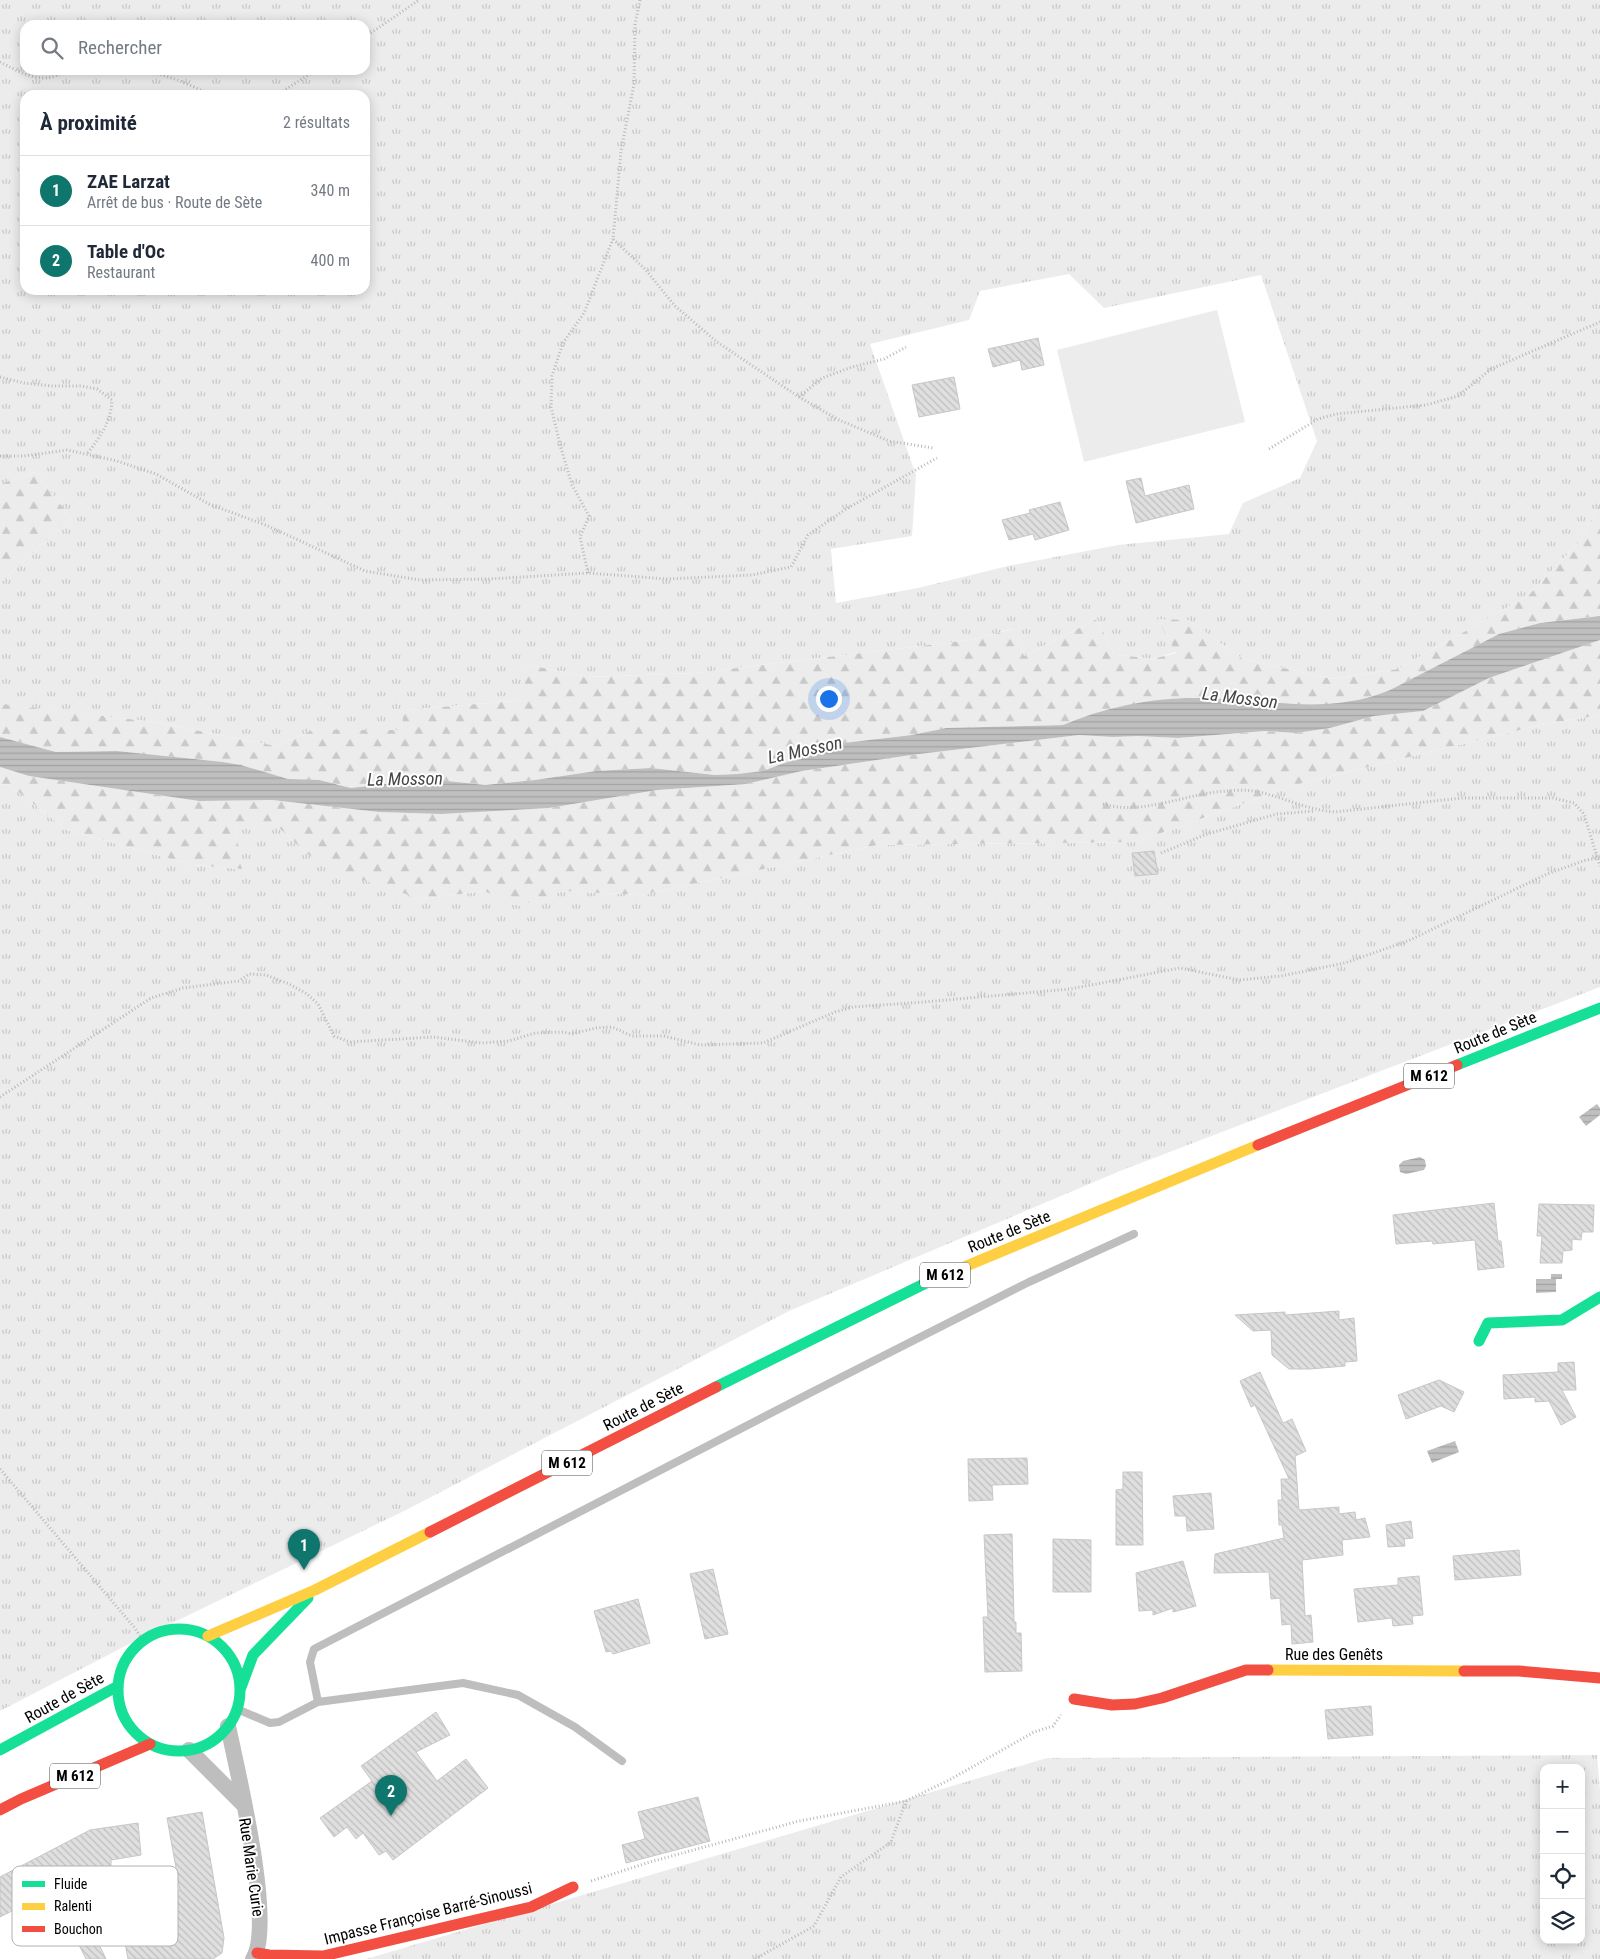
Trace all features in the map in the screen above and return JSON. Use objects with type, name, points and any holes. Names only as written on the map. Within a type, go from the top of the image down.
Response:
[{"type":"main road","name":"Route de Sète","points":[[208,1636],[314,1590],[792,1348],[928,1282],[1268,1141],[1600,1008]]},
{"type":"main road","points":[[1479,1341],[1488,1323],[1562,1320],[1600,1297]]},
{"type":"main road","name":"Route de Sète","points":[[240,1690],[238,1674],[232,1659],[222,1646],[195,1630],[180,1628],[166,1630],[143,1640],[130,1653],[121,1668],[118,1686],[119,1704],[126,1720],[136,1734],[150,1744],[170,1750],[189,1750],[211,1742],[228,1726],[237,1709],[240,1690],[253,1655],[314,1590]]},
{"type":"main road","name":"Rue des Genêts","points":[[1074,1699],[1100,1704],[1135,1704],[1172,1695],[1220,1677],[1246,1670],[1519,1671],[1600,1678]]},
{"type":"main road","name":"Route de Sète","points":[[0,1750],[118,1686]]},
{"type":"main road","name":"M 612","points":[[0,1810],[20,1799],[150,1744]]},
{"type":"main road","name":"Impasse Françoise Barré-Sinoussi","points":[[255,1956],[323,1956],[531,1906],[573,1887]]},
{"type":"street","name":"Rue Marie Curie","points":[[228,1726],[251,1840],[261,1915],[255,1956]]},
{"type":"street","points":[[189,1750],[243,1804]]},
{"type":"lane","points":[[318,1702],[310,1662],[314,1649],[943,1325],[1029,1282],[1134,1234]]},
{"type":"lane","points":[[237,1709],[270,1723],[279,1722],[318,1702],[463,1683],[518,1695],[575,1728],[622,1761]]},
{"type":"path","points":[[370,34],[419,0]]},
{"type":"path","points":[[588,573],[580,537],[589,516],[572,485],[561,448],[551,407],[552,376],[563,343],[584,313],[613,239],[621,151],[634,84],[635,25],[640,0]]},
{"type":"path","points":[[0,62],[20,70]]},
{"type":"path","points":[[31,75],[43,80],[58,75]]},
{"type":"path","points":[[161,75],[200,90]]},
{"type":"path","points":[[285,90],[308,75]]},
{"type":"path","points":[[613,239],[646,270],[674,305],[710,336],[799,397],[839,420],[889,441],[933,448]]},
{"type":"path","points":[[1268,449],[1318,420],[1336,414],[1426,405],[1458,396],[1490,369],[1600,322]]},
{"type":"path","points":[[799,397],[822,378],[852,367],[884,359],[906,347]]},
{"type":"path","points":[[0,377],[24,383],[97,389],[112,400],[111,415],[102,434],[87,454]]},
{"type":"path","points":[[0,456],[24,456],[67,450],[117,461],[156,474],[209,504],[268,526],[366,571],[420,580],[489,579],[588,573],[666,579],[752,575],[791,567],[808,535],[862,500],[937,458]]},
{"type":"path","points":[[1102,804],[1116,808],[1151,805],[1190,796],[1226,791],[1253,791],[1318,811]]},
{"type":"path","points":[[1161,853],[1207,834],[1277,814],[1318,811],[1335,812],[1462,798],[1553,798],[1574,803],[1584,814],[1600,866]]},
{"type":"path","points":[[0,1097],[151,998],[207,983],[239,981],[249,974],[266,974],[307,994],[318,1004],[334,1036],[350,1042],[432,1038],[482,1043],[509,1041],[535,1033],[563,1032],[572,1034],[596,1028],[612,1027],[632,1036],[664,1036],[700,1045],[763,1043],[835,1012],[853,1007],[1070,989],[1180,968],[1239,980],[1281,976],[1345,963],[1410,940],[1547,874],[1586,860],[1599,858]]},
{"type":"path","points":[[0,1469],[143,1640]]},
{"type":"path","points":[[573,1887],[650,1862],[799,1821],[906,1801],[951,1779],[1034,1732],[1053,1726],[1074,1699]]},
{"type":"path","points":[[755,1959],[814,1926],[841,1877],[890,1842],[906,1801]]},
{"type":"green space","points":[[0,0],[1600,0],[1600,502],[1581,540],[1528,596],[1398,669],[1332,679],[1243,659],[1188,620],[1176,652],[1152,659],[1114,654],[1097,619],[1024,656],[1012,629],[969,640],[696,673],[587,677],[525,664],[525,700],[404,710],[401,730],[313,730],[276,746],[154,722],[0,704],[0,583],[71,518],[35,472],[0,484]],"holes":[[[1069,274],[1104,308],[1261,275],[1317,441],[1300,478],[1243,503],[1229,534],[1118,545],[1008,566],[918,588],[836,603],[831,549],[912,536],[916,475],[870,344],[969,320],[980,291]]]},
{"type":"green space","points":[[1217,310],[1245,422],[1084,462],[1057,350]]},
{"type":"green space","points":[[35,472],[71,518],[0,583],[0,484]]},
{"type":"green space","points":[[1600,502],[1600,616],[1540,623],[1499,634],[1390,690],[1346,702],[1302,706],[1188,699],[1160,700],[1089,715],[1063,725],[946,728],[912,735],[835,744],[763,771],[715,775],[651,768],[596,771],[485,785],[428,779],[351,788],[337,784],[288,779],[241,765],[222,762],[117,751],[56,752],[0,737],[0,704],[154,722],[276,746],[313,730],[401,730],[404,710],[525,700],[525,664],[587,677],[696,673],[969,640],[1013,629],[1024,656],[1097,619],[1114,654],[1152,659],[1176,653],[1157,619],[1188,620],[1243,659],[1332,679],[1398,669],[1528,596],[1581,540]]},
{"type":"green space","points":[[1600,640],[1600,715],[1540,725],[1295,785],[1136,842],[877,845],[641,895],[563,891],[519,906],[484,891],[421,899],[351,876],[307,854],[274,823],[235,825],[242,869],[193,865],[67,830],[8,784],[0,785],[0,767],[29,776],[199,801],[272,800],[379,812],[441,814],[549,808],[657,790],[746,784],[802,771],[911,755],[1079,735],[1178,738],[1265,731],[1296,733],[1330,728],[1374,716],[1423,711],[1489,678]]},
{"type":"green space","points":[[1600,715],[1600,987],[1120,1171],[789,1311],[406,1510],[137,1640],[0,1711],[0,785],[8,784],[67,830],[193,865],[241,869],[235,824],[274,823],[307,854],[421,899],[484,891],[519,905],[563,891],[641,895],[877,845],[1136,842],[1295,785],[1540,725]]},
{"type":"green space","points":[[1597,1755],[1600,1791],[1600,1959],[366,1959],[1047,1758]]},
{"type":"shaded area","points":[[1600,616],[1600,640],[1489,678],[1423,711],[1374,716],[1330,728],[1296,733],[1265,731],[1178,738],[1079,735],[911,755],[802,771],[746,784],[657,790],[549,808],[441,814],[379,812],[272,800],[199,801],[29,776],[0,767],[0,737],[56,752],[117,751],[223,762],[241,765],[288,779],[319,780],[351,788],[428,779],[485,785],[596,771],[651,768],[715,775],[737,774],[763,771],[835,744],[912,735],[946,728],[1063,725],[1113,708],[1148,701],[1201,698],[1320,704],[1367,698],[1390,690],[1499,634],[1540,623]]},
{"type":"shaded area","points":[[1597,1104],[1600,1108],[1600,1115],[1586,1126],[1579,1117]]},
{"type":"shaded area","points":[[1420,1157],[1425,1160],[1426,1166],[1424,1170],[1406,1174],[1400,1172],[1399,1165],[1403,1161]]},
{"type":"shaded area","points":[[1551,1274],[1562,1274],[1562,1279],[1556,1279],[1556,1292],[1536,1293],[1536,1279],[1551,1279]]},
{"type":"shaded area","points":[[1455,1441],[1459,1452],[1432,1463],[1427,1451]]},
{"type":"building","points":[[1038,338],[1044,365],[1022,370],[1020,360],[993,367],[988,349]]},
{"type":"building","points":[[954,377],[960,409],[919,417],[912,385]]},
{"type":"building","points":[[1141,478],[1145,496],[1189,485],[1194,509],[1136,523],[1126,481]]},
{"type":"building","points":[[1060,502],[1069,530],[1035,540],[1033,534],[1009,540],[1002,520],[1030,513],[1029,510]]},
{"type":"building","points":[[1154,851],[1158,874],[1135,876],[1132,853]]},
{"type":"building","points":[[1494,1203],[1498,1241],[1501,1241],[1504,1267],[1478,1270],[1475,1240],[1433,1244],[1432,1241],[1396,1244],[1393,1215]]},
{"type":"building","points":[[1539,1204],[1594,1205],[1593,1232],[1582,1232],[1581,1240],[1572,1239],[1572,1250],[1563,1251],[1562,1263],[1540,1263],[1542,1236],[1537,1236]]},
{"type":"building","points":[[1339,1311],[1339,1320],[1354,1318],[1357,1361],[1345,1362],[1345,1366],[1310,1369],[1289,1369],[1272,1355],[1271,1330],[1253,1331],[1235,1315],[1285,1312],[1285,1315]]},
{"type":"building","points":[[1574,1362],[1576,1390],[1562,1390],[1576,1417],[1561,1425],[1549,1401],[1535,1402],[1535,1397],[1504,1399],[1503,1375],[1558,1372],[1558,1363]]},
{"type":"building","points":[[1260,1372],[1283,1423],[1292,1419],[1306,1451],[1295,1456],[1299,1510],[1339,1507],[1339,1514],[1355,1512],[1356,1520],[1365,1518],[1370,1537],[1342,1540],[1343,1555],[1302,1560],[1305,1616],[1311,1615],[1313,1642],[1292,1644],[1291,1624],[1282,1625],[1280,1598],[1271,1599],[1269,1572],[1214,1573],[1215,1554],[1284,1538],[1282,1525],[1279,1525],[1278,1500],[1282,1500],[1281,1479],[1289,1479],[1255,1405],[1251,1407],[1240,1381]]},
{"type":"building","points":[[1439,1380],[1464,1392],[1454,1412],[1441,1406],[1406,1419],[1398,1395]]},
{"type":"building","points":[[1027,1458],[1028,1484],[992,1485],[993,1500],[969,1501],[968,1459]]},
{"type":"building","points":[[1123,1472],[1142,1472],[1143,1545],[1116,1545],[1116,1490],[1123,1489]]},
{"type":"building","points":[[1211,1493],[1214,1529],[1187,1531],[1186,1516],[1175,1516],[1173,1496]]},
{"type":"building","points":[[1411,1521],[1413,1538],[1404,1539],[1405,1546],[1388,1547],[1386,1525]]},
{"type":"building","points":[[1012,1534],[1014,1622],[1016,1622],[1016,1633],[1021,1633],[1022,1671],[985,1672],[983,1617],[988,1617],[984,1535]]},
{"type":"building","points":[[1053,1539],[1091,1540],[1091,1592],[1053,1592]]},
{"type":"building","points":[[1519,1550],[1521,1575],[1455,1580],[1453,1556]]},
{"type":"building","points":[[1183,1561],[1196,1606],[1173,1612],[1173,1608],[1153,1615],[1153,1610],[1139,1611],[1136,1573]]},
{"type":"building","points":[[713,1569],[728,1634],[705,1639],[690,1574]]},
{"type":"building","points":[[1419,1576],[1423,1615],[1412,1616],[1413,1624],[1393,1626],[1392,1618],[1358,1622],[1354,1589],[1398,1585],[1398,1578]]},
{"type":"building","points":[[638,1599],[650,1643],[613,1654],[611,1651],[606,1652],[594,1611]]},
{"type":"building","points":[[1371,1706],[1373,1735],[1328,1739],[1325,1710]]},
{"type":"building","points":[[436,1712],[450,1735],[416,1752],[437,1781],[466,1759],[488,1788],[393,1860],[386,1851],[379,1855],[363,1833],[356,1839],[347,1827],[334,1837],[320,1818],[372,1781],[361,1766]]},
{"type":"building","points":[[698,1797],[710,1841],[626,1863],[622,1845],[645,1839],[638,1812]]},
{"type":"building","points":[[202,1812],[224,1938],[222,1953],[213,1959],[128,1959],[126,1946],[178,1946],[178,1890],[180,1890],[178,1866],[176,1866],[167,1818]]},
{"type":"building","points":[[138,1823],[141,1855],[111,1860],[111,1866],[21,1866],[90,1830]]},
{"type":"building","points":[[12,1871],[12,1911],[0,1917],[0,1877]]},
{"type":"building","points":[[80,1946],[100,1946],[106,1959],[86,1959]]},
{"type":"traffic: fast","points":[[1457,1065],[1600,1008]]},
{"type":"traffic: fast","points":[[716,1387],[928,1282],[959,1269]]},
{"type":"traffic: fast","points":[[1479,1341],[1488,1323],[1562,1320],[1600,1297]]},
{"type":"traffic: fast","points":[[240,1690],[253,1655],[308,1598]]},
{"type":"traffic: fast","points":[[179,1629],[191,1630],[202,1634],[213,1639],[222,1647],[230,1656],[235,1667],[239,1678],[240,1690],[239,1702],[235,1713],[230,1724],[222,1733],[213,1741],[202,1746],[191,1750],[179,1751],[167,1750],[156,1746],[145,1741],[136,1733],[128,1724],[123,1713],[119,1702],[118,1690],[119,1678],[123,1667],[128,1656],[136,1647],[145,1639],[156,1634],[167,1630],[179,1629]]},
{"type":"traffic: fast","points":[[0,1750],[118,1686]]},
{"type":"traffic: slow","points":[[959,1269],[1258,1145]]},
{"type":"traffic: slow","points":[[208,1636],[315,1590],[430,1532]]},
{"type":"traffic: slow","points":[[1268,1670],[1464,1671]]},
{"type":"traffic: jam","points":[[1258,1145],[1457,1065]]},
{"type":"traffic: jam","points":[[430,1532],[716,1387]]},
{"type":"traffic: jam","points":[[1074,1699],[1112,1705],[1135,1704],[1162,1698],[1246,1670],[1268,1670]]},
{"type":"traffic: jam","points":[[1464,1671],[1519,1671],[1600,1678]]},
{"type":"traffic: jam","points":[[0,1810],[21,1799],[150,1744]]},
{"type":"traffic: jam","points":[[257,1953],[323,1956],[531,1907],[573,1887]]},
{"type":"place","name":"ZAE Larzat","points":[[304,1570]]},
{"type":"place","name":"Table d'Oc","points":[[391,1816]]},
{"type":"water label","name":"La Mosson","points":[[1240,698]]},
{"type":"water label","name":"La Mosson","points":[[805,750]]},
{"type":"water label","name":"La Mosson","points":[[405,779]]}]
